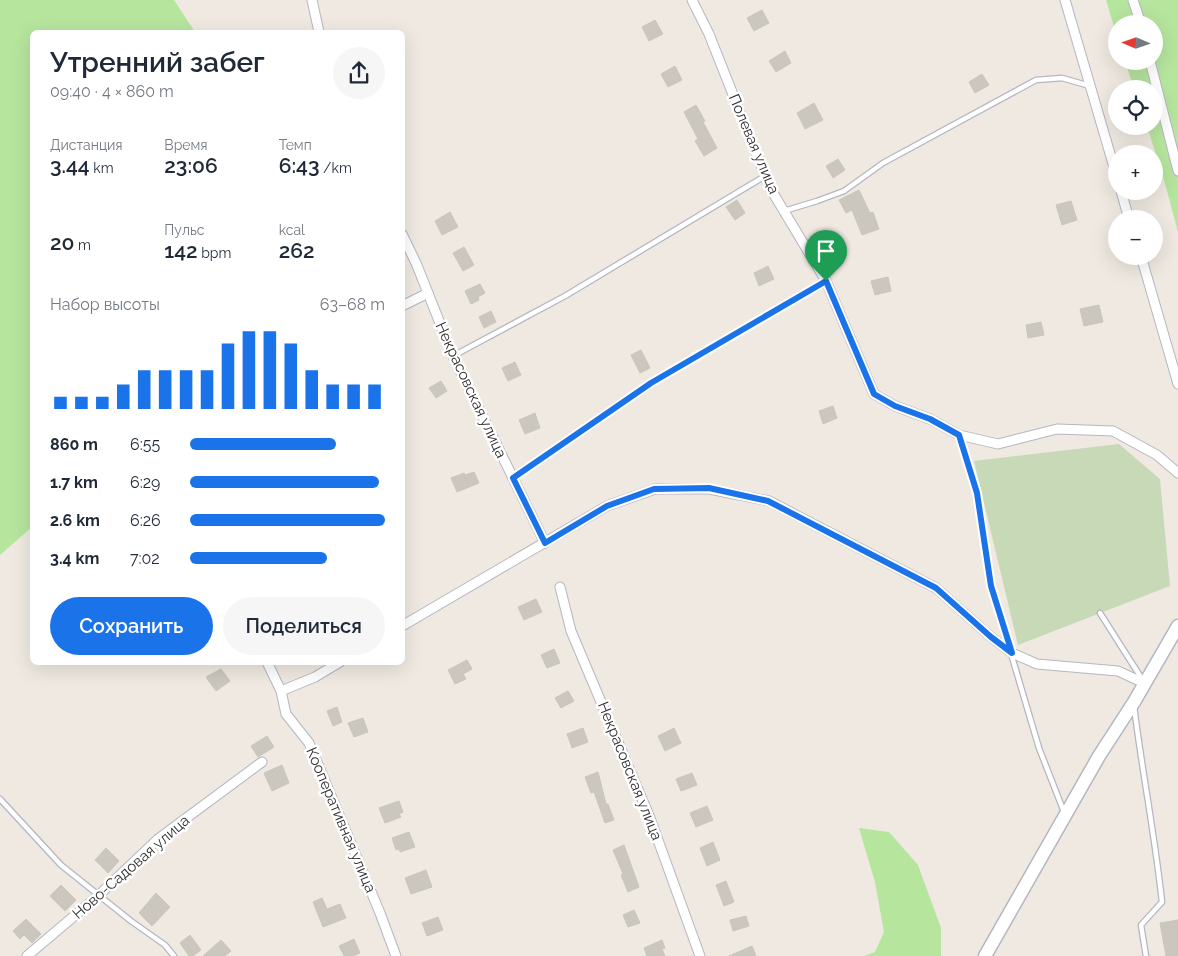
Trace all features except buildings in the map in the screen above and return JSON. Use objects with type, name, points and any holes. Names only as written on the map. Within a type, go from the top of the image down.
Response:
[{"type":"street","points":[[312,0],[319,30]]},
{"type":"street","name":"Полевая улица","points":[[692,0],[709,34],[770,188],[826,281],[874,394],[895,406],[930,419],[959,435],[998,444],[1057,429],[1113,431],[1157,455],[1178,473]]},
{"type":"street","points":[[1065,0],[1108,147]]},
{"type":"street","points":[[1133,0],[1138,15]]},
{"type":"street","points":[[1152,70],[1178,172]]},
{"type":"street","name":"Некрасовская улица","points":[[405,241],[453,356],[545,543]]},
{"type":"street","points":[[1144,265],[1178,384]]},
{"type":"street","points":[[405,304],[428,293]]},
{"type":"street","points":[[405,624],[607,506],[654,489],[709,488],[768,501],[936,588],[1012,653],[1037,664],[1118,671],[1144,683]]},
{"type":"street","name":"Некрасовская улица","points":[[560,587],[571,631],[650,818],[700,956]]},
{"type":"street","points":[[985,956],[1099,756],[1134,702],[1178,626]]},
{"type":"street","name":"Кооперативная улица","points":[[268,665],[281,691],[286,714],[309,743],[396,956]]},
{"type":"street","points":[[281,691],[315,677],[335,665]]},
{"type":"street","name":"Ново-Садовая улица","points":[[27,956],[100,895],[158,840],[262,762]]},
{"type":"lane","points":[[784,211],[844,191],[883,163],[1036,80],[1062,78],[1090,86]]},
{"type":"lane","points":[[453,356],[565,296],[766,176]]},
{"type":"lane","points":[[513,478],[651,383],[826,281]]},
{"type":"lane","points":[[959,435],[977,493],[991,586],[1039,748],[1065,816]]},
{"type":"lane","points":[[1100,613],[1144,683]]},
{"type":"lane","points":[[1134,702],[1156,844],[1162,902],[1141,925],[1146,956]]},
{"type":"lane","points":[[0,799],[61,865],[131,921],[165,945],[174,956]]},
{"type":"green space","points":[[0,0],[174,0],[194,30],[30,30],[30,529],[0,555]]},
{"type":"green space","points":[[1106,0],[1178,0],[1178,232],[1163,177],[1163,145],[1153,145],[1150,135],[1163,135],[1163,80],[1131,80],[1128,70],[1163,70],[1163,15],[1111,15]]},
{"type":"green space","points":[[1119,444],[1160,479],[1170,586],[1018,645],[974,461]]},
{"type":"green space","points":[[859,828],[889,832],[918,865],[941,928],[941,956],[864,956],[875,952],[884,932],[875,882]]},
{"type":"route","points":[[826,281],[874,394],[895,406],[930,419],[959,435],[977,493],[991,586],[1012,653],[936,588],[768,501],[709,488],[654,489],[607,506],[545,543],[513,478],[651,383],[826,281]]}]
